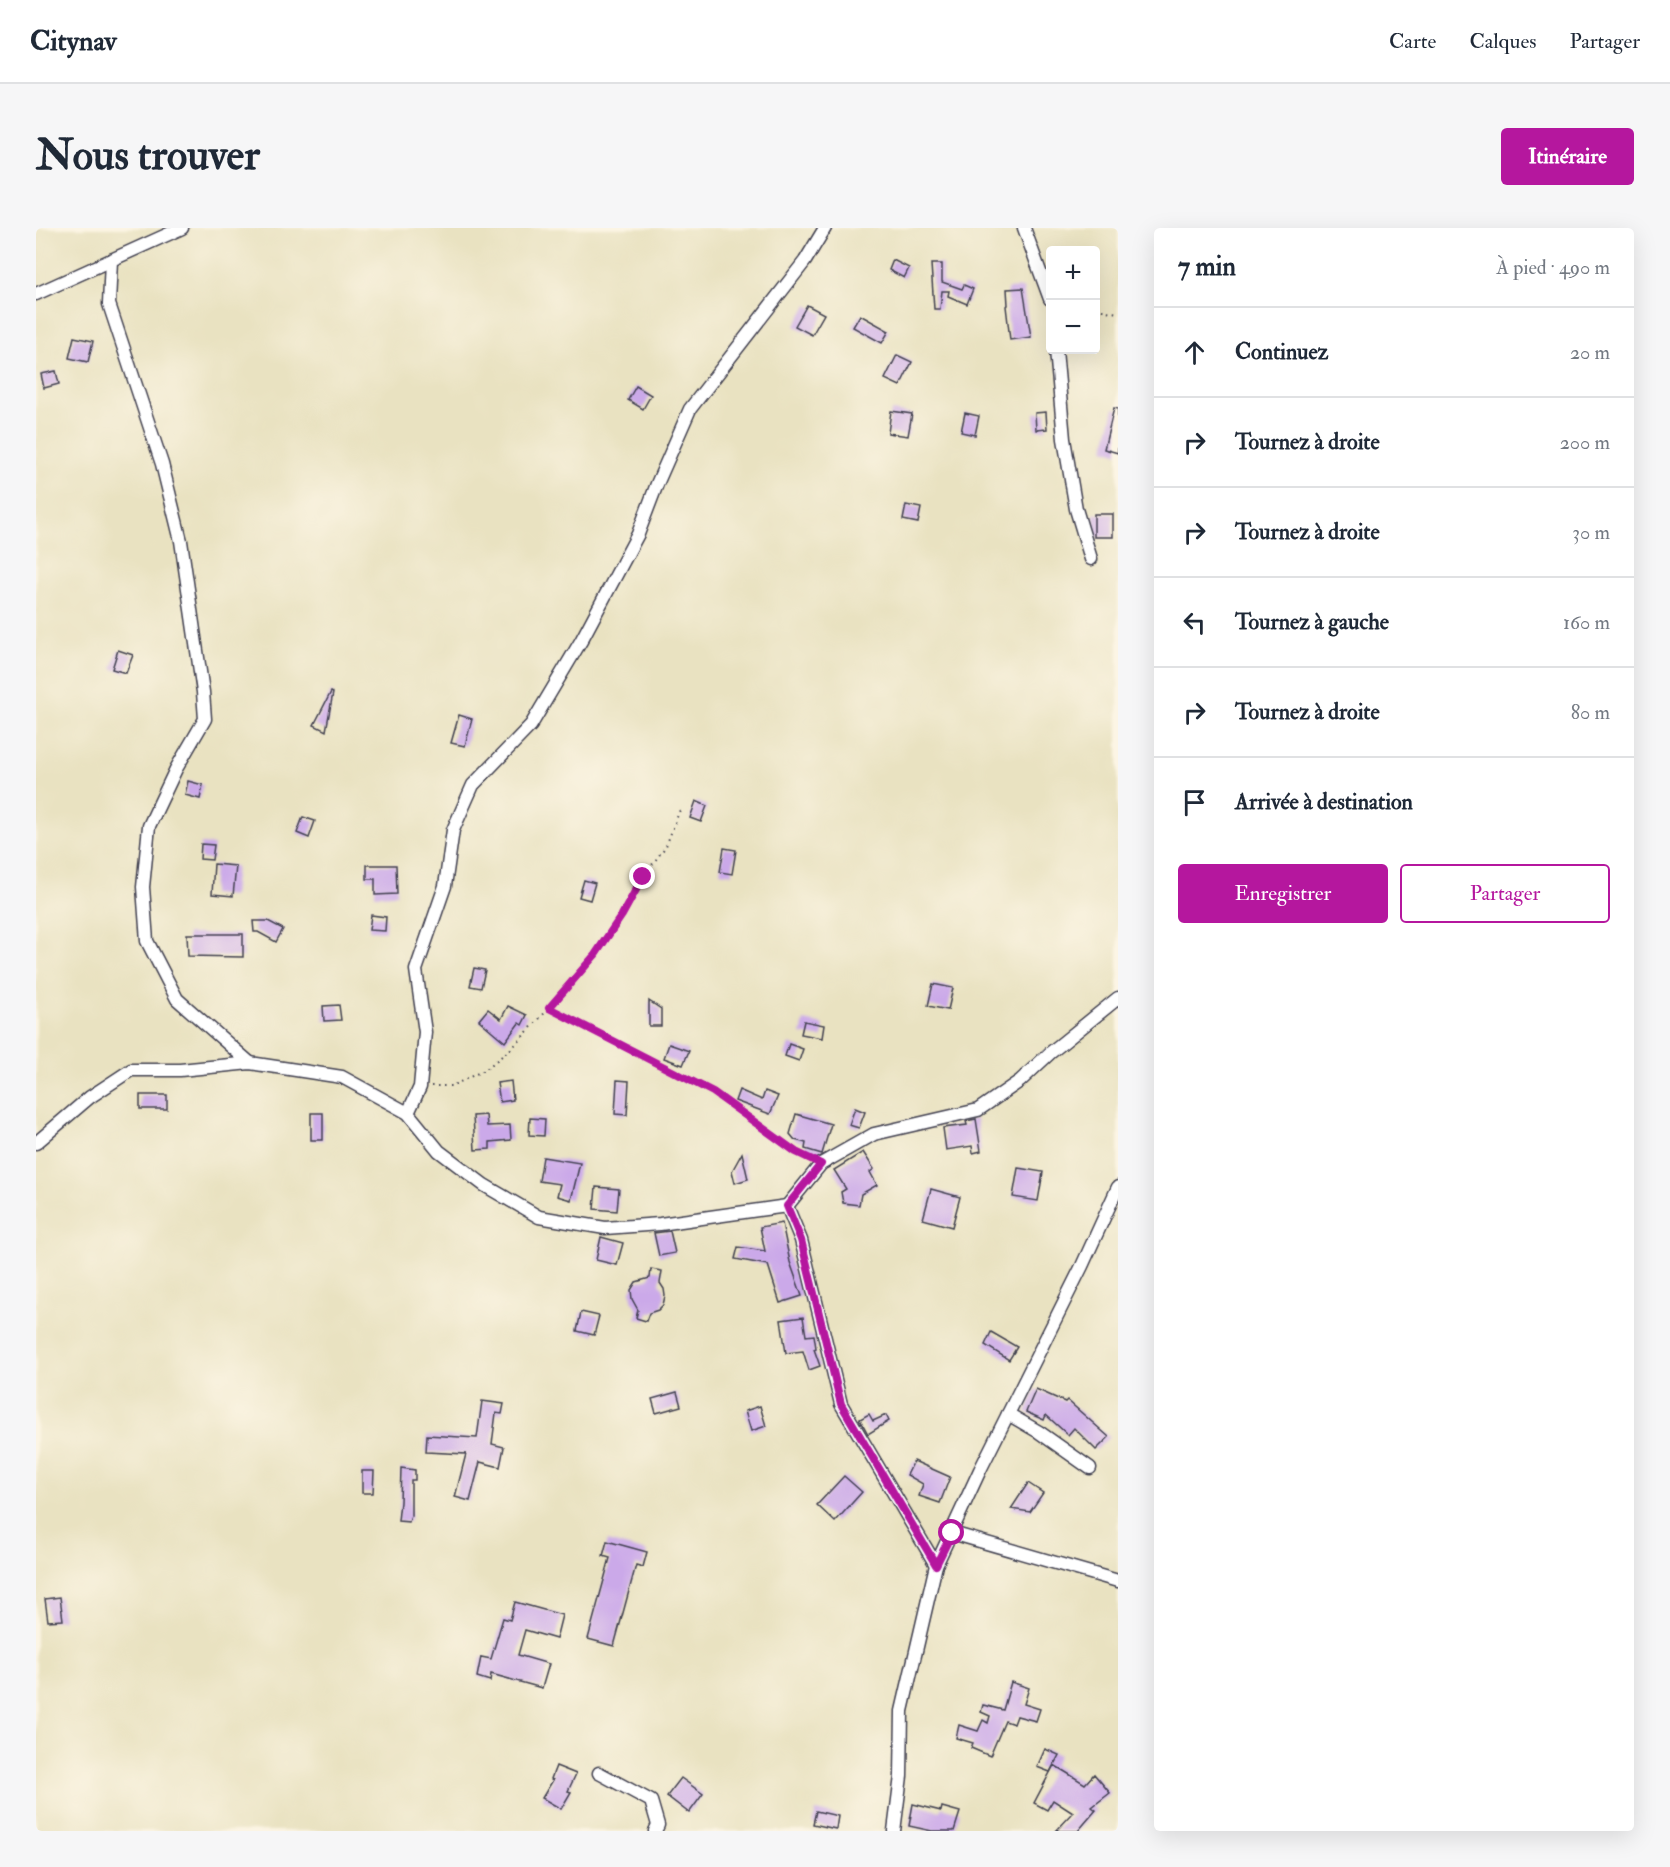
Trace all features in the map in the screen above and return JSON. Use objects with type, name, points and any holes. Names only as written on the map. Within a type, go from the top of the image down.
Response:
[{"type":"street","points":[[36,294],[182,228]]},
{"type":"street","points":[[408,1113],[420,1087],[425,1032],[416,970],[445,886],[453,830],[473,785],[531,725],[581,642],[638,534],[690,409],[805,261],[825,228]]},
{"type":"street","points":[[1024,228],[1046,288]]},
{"type":"street","points":[[111,260],[109,304],[162,464],[181,541],[205,710],[205,719],[176,770],[149,826],[142,887],[147,941],[177,999],[250,1062]]},
{"type":"street","points":[[1056,354],[1064,439],[1076,508],[1091,559]]},
{"type":"street","points":[[36,1143],[90,1097],[131,1070],[180,1070],[250,1062],[342,1077],[408,1113],[439,1151],[484,1185],[539,1217],[604,1228],[660,1224],[787,1206],[821,1164],[874,1134],[978,1110],[1020,1081],[1050,1053],[1118,998]]},
{"type":"street","points":[[894,1831],[901,1776],[902,1711],[936,1565],[1082,1266],[1118,1187]]},
{"type":"street","points":[[787,1206],[801,1240],[841,1404],[936,1565]]},
{"type":"street","points":[[1008,1414],[1047,1437],[1090,1468]]},
{"type":"street","points":[[952,1533],[1118,1581]]},
{"type":"street","points":[[599,1773],[651,1801],[658,1825],[655,1831]]},
{"type":"path","points":[[1100,310],[1118,313]]},
{"type":"path","points":[[420,1087],[452,1086],[486,1069],[513,1047],[595,955],[622,915],[643,877],[666,846],[681,807]]},
{"type":"path","points":[[549,1008],[713,1092],[796,1152],[821,1164]]},
{"type":"building","points":[[893,260],[909,268],[904,278],[889,270]]},
{"type":"building","points":[[931,264],[942,264],[942,282],[962,289],[964,285],[973,289],[967,304],[948,296],[949,291],[942,291],[940,309],[934,309]]},
{"type":"building","points":[[1023,288],[1031,337],[1010,340],[1006,306],[1008,305],[1007,289]]},
{"type":"building","points":[[807,305],[824,314],[812,335],[795,326]]},
{"type":"building","points":[[860,315],[889,331],[882,343],[853,327]]},
{"type":"building","points":[[74,337],[93,341],[88,362],[69,358]]},
{"type":"building","points":[[897,355],[912,362],[900,386],[885,379]]},
{"type":"building","points":[[56,371],[59,384],[44,388],[41,374]]},
{"type":"building","points":[[636,386],[651,395],[643,409],[628,400]]},
{"type":"building","points":[[1114,408],[1118,409],[1118,453],[1104,449]]},
{"type":"building","points":[[891,411],[912,414],[908,436],[888,433]]},
{"type":"building","points":[[1046,412],[1047,429],[1036,430],[1035,413]]},
{"type":"building","points":[[965,413],[979,416],[975,435],[961,432]]},
{"type":"building","points":[[906,505],[921,508],[918,523],[903,520]]},
{"type":"building","points":[[1094,514],[1113,514],[1113,537],[1094,537]]},
{"type":"building","points":[[118,650],[133,655],[126,673],[112,669]]},
{"type":"building","points":[[331,692],[333,693],[326,731],[314,725]]},
{"type":"building","points":[[459,715],[472,719],[465,746],[451,743]]},
{"type":"building","points":[[188,781],[203,785],[200,799],[185,795]]},
{"type":"building","points":[[696,801],[707,806],[701,822],[690,818]]},
{"type":"building","points":[[303,817],[315,821],[309,838],[297,833]]},
{"type":"building","points":[[201,844],[214,845],[212,860],[200,859]]},
{"type":"building","points":[[724,848],[736,850],[732,874],[720,872]]},
{"type":"building","points":[[214,864],[236,866],[233,896],[212,894]]},
{"type":"building","points":[[367,865],[396,865],[397,894],[375,895],[375,879],[367,879]]},
{"type":"building","points":[[584,880],[595,883],[590,900],[579,897]]},
{"type":"building","points":[[371,915],[386,917],[385,931],[369,930]]},
{"type":"building","points":[[253,921],[268,921],[283,929],[276,942],[254,932]]},
{"type":"building","points":[[187,934],[243,934],[243,957],[188,956]]},
{"type":"building","points":[[474,968],[485,970],[481,988],[470,986]]},
{"type":"building","points":[[933,984],[953,988],[948,1010],[928,1006]]},
{"type":"building","points":[[649,1001],[661,1009],[661,1026],[649,1026]]},
{"type":"building","points":[[339,1005],[341,1020],[324,1021],[323,1006]]},
{"type":"building","points":[[508,1006],[527,1015],[522,1025],[519,1023],[505,1042],[479,1020],[488,1009],[501,1019]]},
{"type":"building","points":[[804,1021],[824,1025],[822,1038],[801,1034]]},
{"type":"building","points":[[669,1044],[689,1051],[683,1065],[664,1058]]},
{"type":"building","points":[[789,1044],[803,1049],[799,1061],[785,1056]]},
{"type":"building","points":[[617,1080],[629,1081],[627,1115],[615,1114]]},
{"type":"building","points":[[511,1081],[513,1100],[500,1102],[497,1083]]},
{"type":"building","points":[[739,1090],[762,1100],[765,1091],[778,1096],[770,1114],[735,1101]]},
{"type":"building","points":[[140,1095],[167,1095],[167,1109],[140,1109]]},
{"type":"building","points":[[855,1108],[865,1112],[859,1128],[849,1125]]},
{"type":"building","points":[[311,1113],[323,1113],[323,1140],[311,1140]]},
{"type":"building","points":[[796,1114],[831,1124],[822,1154],[805,1149],[806,1143],[795,1140],[790,1134]]},
{"type":"building","points":[[486,1115],[487,1126],[510,1125],[511,1140],[490,1142],[490,1149],[475,1150],[473,1116]]},
{"type":"building","points":[[530,1118],[545,1119],[544,1136],[529,1135]]},
{"type":"building","points":[[976,1119],[981,1151],[973,1153],[972,1146],[946,1150],[943,1128],[967,1125],[966,1121]]},
{"type":"building","points":[[863,1152],[874,1169],[870,1172],[877,1185],[861,1194],[859,1205],[843,1203],[841,1192],[846,1189],[834,1170]]},
{"type":"building","points":[[742,1153],[748,1179],[735,1183],[732,1171]]},
{"type":"building","points":[[543,1157],[580,1163],[571,1200],[557,1196],[560,1184],[539,1181]]},
{"type":"building","points":[[1018,1168],[1043,1172],[1038,1201],[1013,1197]]},
{"type":"building","points":[[596,1187],[619,1189],[617,1211],[594,1209]]},
{"type":"building","points":[[931,1189],[960,1197],[952,1227],[923,1219]]},
{"type":"building","points":[[782,1223],[790,1262],[802,1296],[780,1303],[768,1265],[735,1259],[738,1247],[765,1251],[760,1227]]},
{"type":"building","points":[[670,1231],[675,1253],[659,1256],[654,1233]]},
{"type":"building","points":[[601,1237],[623,1243],[617,1265],[596,1260]]},
{"type":"building","points":[[651,1269],[662,1271],[660,1283],[665,1296],[663,1305],[658,1310],[649,1313],[646,1321],[636,1318],[638,1310],[632,1299],[631,1290],[636,1282],[650,1278]]},
{"type":"building","points":[[581,1312],[599,1316],[594,1335],[577,1331]]},
{"type":"building","points":[[803,1317],[806,1336],[814,1335],[816,1348],[814,1349],[820,1366],[809,1370],[803,1351],[786,1353],[781,1320]]},
{"type":"building","points":[[991,1332],[1017,1347],[1009,1360],[985,1345]]},
{"type":"building","points":[[1036,1389],[1065,1402],[1067,1400],[1109,1437],[1096,1450],[1074,1428],[1068,1435],[1046,1415],[1044,1420],[1026,1412]]},
{"type":"building","points":[[677,1392],[681,1406],[656,1413],[652,1399]]},
{"type":"building","points":[[482,1401],[504,1404],[502,1414],[496,1413],[492,1444],[504,1447],[500,1467],[480,1462],[470,1501],[455,1497],[466,1454],[426,1452],[427,1435],[477,1438]]},
{"type":"building","points":[[760,1406],[766,1426],[751,1431],[745,1411]]},
{"type":"building","points":[[869,1414],[873,1421],[886,1415],[889,1421],[868,1434],[860,1419]]},
{"type":"building","points":[[914,1461],[950,1477],[940,1503],[919,1496],[923,1484],[907,1475]]},
{"type":"building","points":[[401,1468],[415,1470],[415,1480],[411,1480],[409,1522],[398,1521]]},
{"type":"building","points":[[362,1471],[374,1471],[373,1493],[362,1493]]},
{"type":"building","points":[[844,1476],[862,1492],[835,1522],[817,1505]]},
{"type":"building","points":[[1028,1483],[1043,1493],[1030,1512],[1011,1509]]},
{"type":"building","points":[[607,1541],[647,1552],[643,1567],[636,1565],[614,1646],[588,1639],[610,1558],[603,1556]]},
{"type":"building","points":[[60,1597],[63,1620],[48,1621],[45,1599]]},
{"type":"building","points":[[515,1602],[562,1615],[556,1639],[525,1630],[518,1655],[549,1664],[542,1688],[491,1674],[490,1681],[477,1677],[481,1657],[491,1659],[503,1618],[510,1620]]},
{"type":"building","points":[[1011,1682],[1029,1688],[1024,1704],[1040,1709],[1036,1721],[1017,1716],[1014,1724],[1005,1721],[990,1756],[971,1748],[973,1743],[956,1738],[959,1725],[978,1731],[983,1720],[988,1723],[990,1716],[981,1712],[983,1705],[1003,1710]]},
{"type":"building","points":[[1045,1749],[1059,1755],[1050,1772],[1037,1767]]},
{"type":"building","points":[[1054,1765],[1085,1784],[1094,1774],[1110,1793],[1092,1807],[1096,1810],[1078,1831],[1056,1831],[1073,1813],[1053,1800],[1047,1810],[1034,1803]]},
{"type":"building","points":[[556,1766],[576,1774],[568,1791],[571,1792],[561,1809],[542,1798],[553,1780],[551,1779]]},
{"type":"building","points":[[681,1778],[703,1794],[689,1813],[667,1796]]},
{"type":"building","points":[[913,1804],[941,1811],[942,1807],[960,1812],[954,1831],[932,1831],[909,1826]]},
{"type":"building","points":[[816,1811],[838,1816],[836,1829],[813,1824]]},
{"type":"route","points":[[643,877],[622,915],[595,955],[549,1008],[713,1092],[796,1152],[821,1164],[787,1206],[801,1240],[841,1404],[936,1565],[952,1533]]}]
